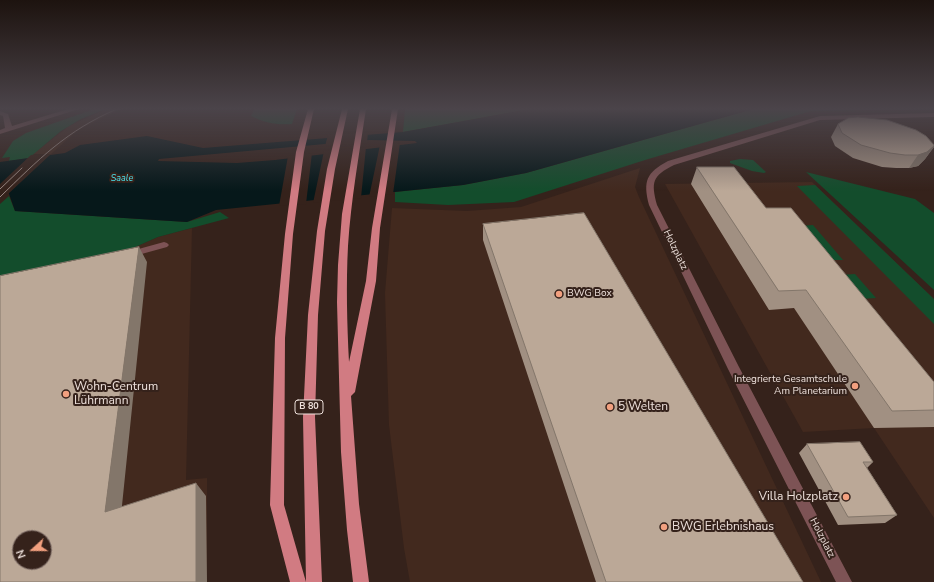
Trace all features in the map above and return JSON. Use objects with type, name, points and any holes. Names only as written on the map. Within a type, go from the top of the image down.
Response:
[{"type":"main road","points":[[298,582],[277,505],[280,338],[289,234],[300,152],[304,136]]},
{"type":"main road","name":"B 80","points":[[314,582],[309,417],[313,315],[321,232],[331,169],[339,136]]},
{"type":"main road","points":[[358,136],[352,169],[345,230],[342,290],[345,410],[353,525],[361,582]]},
{"type":"main road","points":[[345,410],[371,281],[376,228],[391,136]]},
{"type":"street","name":"Holzplatz","points":[[761,136],[671,164],[655,172],[650,180],[648,190],[653,205],[734,369],[844,582]]},
{"type":"street","points":[[120,257],[164,245]]},
{"type":"shaded area","points":[[56,136],[71,136],[51,154],[33,154]]},
{"type":"shaded area","points":[[640,168],[635,187],[639,197],[821,582],[410,582],[404,548],[389,425],[385,293],[392,208],[467,211],[521,207]]},
{"type":"shaded area","name":"Integrierte Gesamtschule Am Planetarium","points":[[812,182],[934,299],[934,518],[874,428],[803,432],[665,184]]},
{"type":"shaded area","name":"Wohn-Centrum Lührmann","points":[[192,228],[186,480],[207,478],[207,582],[0,582],[0,276],[133,248],[158,237]]},
{"type":"green space","points":[[21,136],[55,136],[29,158],[9,161],[10,157],[2,158],[13,141]]},
{"type":"green space","points":[[657,136],[726,136],[645,160],[514,202],[448,205],[395,202],[395,192],[463,185],[526,173]]},
{"type":"green space","points":[[740,159],[753,160],[766,172],[752,171],[730,163],[730,161]]},
{"type":"green space","points":[[806,172],[915,199],[934,213],[934,290]]},
{"type":"green space","points":[[815,185],[934,299],[934,324],[797,186]]},
{"type":"green space","points":[[9,196],[15,211],[187,222],[220,212],[229,218],[158,237],[133,248],[0,276],[0,204]]},
{"type":"green space","points":[[813,225],[843,260],[829,260],[800,226]]},
{"type":"green space","points":[[855,274],[876,298],[860,299],[840,275]]},
{"type":"water","name":"Saale","points":[[146,136],[203,148],[351,136],[657,136],[526,173],[463,185],[216,210],[187,222],[15,211],[8,191],[0,192],[0,162],[65,153],[80,145]],"holes":[[[369,140],[415,141],[417,143],[275,160],[237,163],[158,161],[159,159]]]},
{"type":"pier","points":[[328,136],[368,136],[367,143],[325,146]]},
{"type":"pier","points":[[400,143],[393,194],[369,197],[380,145]]},
{"type":"pier","points":[[366,147],[361,198],[313,203],[324,151]]},
{"type":"pier","points":[[312,153],[306,204],[279,206],[288,156]]},
{"type":"pier","points":[[51,154],[7,195],[6,193],[0,194],[0,184],[31,155]]},
{"type":"building","points":[[847,136],[926,136],[934,146],[927,152],[918,155],[905,155],[890,153],[861,145]]},
{"type":"building","points":[[697,167],[734,167],[766,208],[791,208],[934,382],[934,410],[892,411],[806,290],[779,291]]},
{"type":"building","points":[[584,213],[803,582],[606,582],[483,224]]},
{"type":"building","name":"Wohn-Centrum Lührmann","points":[[139,247],[105,512],[196,483],[196,582],[0,582],[0,276]]},
{"type":"building","name":"Villa Holzplatz","points":[[860,442],[873,462],[863,462],[897,515],[848,517],[807,444]]},
{"type":"tram line","points":[[0,197],[41,158],[68,136]]},
{"type":"tram line","points":[[0,189],[22,168]]},
{"type":"place","name":"BWG Box","points":[[559,294]]},
{"type":"place","name":"Integrierte Gesamtschule Am Planetarium","points":[[855,386]]},
{"type":"place","name":"Wohn-Centrum Lührmann","points":[[66,394]]},
{"type":"place","name":"5 Welten","points":[[610,407]]},
{"type":"place","name":"Villa Holzplatz","points":[[846,497]]},
{"type":"place","name":"BWG Erlebnishaus","points":[[664,527]]}]
